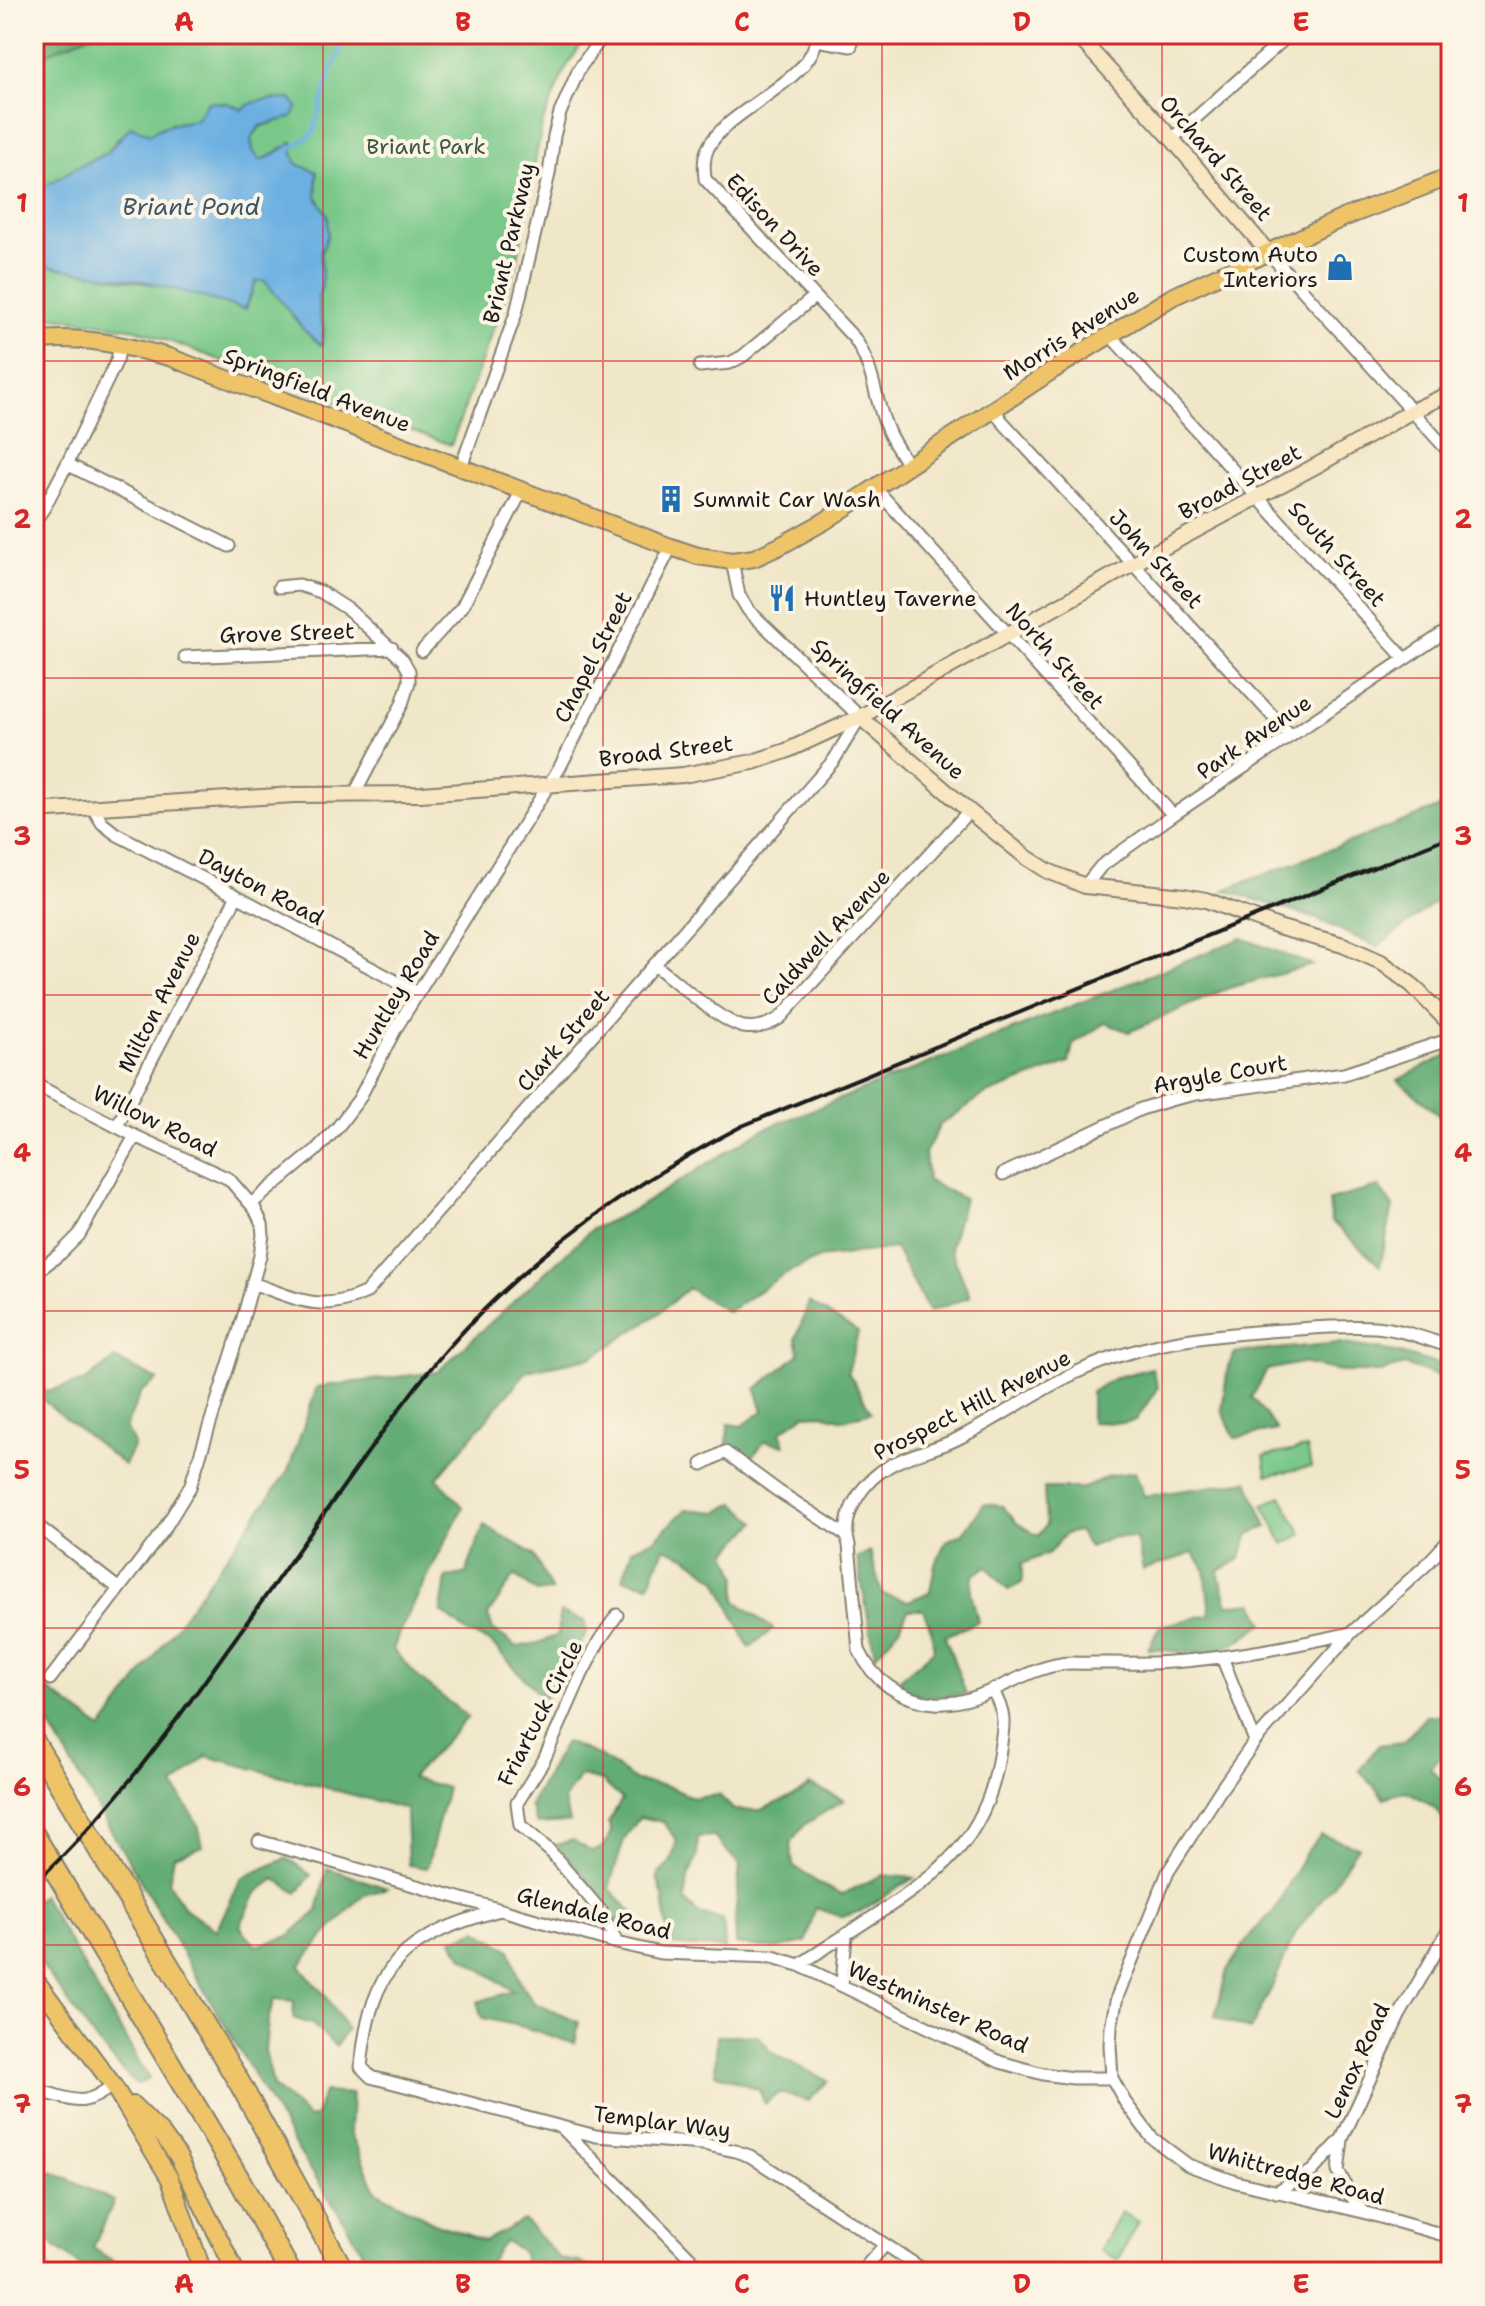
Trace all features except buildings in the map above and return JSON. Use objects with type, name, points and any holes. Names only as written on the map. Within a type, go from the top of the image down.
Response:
[{"type":"highway","points":[[34,1742],[239,2082],[344,2272]]},
{"type":"highway","points":[[34,1835],[239,2179],[290,2272]]},
{"type":"main road","name":"Orchard Street","points":[[1076,34],[1172,139],[1268,252]]},
{"type":"main road","name":"Morris Avenue","points":[[732,561],[754,558],[825,521],[1109,334],[1172,297],[1343,218],[1451,176]]},
{"type":"main road","name":"Springfield Avenue","points":[[38,341],[75,340],[169,357],[671,547],[698,556],[732,561]]},
{"type":"main road","name":"Broad Street","points":[[34,811],[294,795],[421,794],[683,775],[720,769],[786,751],[860,717],[1412,411],[1451,393]]},
{"type":"main road","name":"Springfield Avenue","points":[[860,717],[969,811],[1037,864],[1068,881],[1085,886],[1206,900],[1281,928],[1343,945],[1381,962],[1412,985],[1451,1025]]},
{"type":"main road","points":[[34,1978],[113,2085],[170,2179],[203,2272]]},
{"type":"main road","points":[[113,2085],[162,2134],[178,2156],[236,2272]]},
{"type":"street","name":"Briant Parkway","points":[[461,467],[516,313],[560,113],[579,69],[604,34]]},
{"type":"street","points":[[1172,139],[1290,34]]},
{"type":"street","points":[[816,37],[851,46]]},
{"type":"street","name":"Edison Drive","points":[[816,37],[812,56],[790,77],[727,125],[712,141],[704,158],[705,179],[855,339],[865,354],[888,432],[908,465]]},
{"type":"street","name":"Orchard Street","points":[[1268,252],[1451,454]]},
{"type":"street","points":[[700,366],[730,363],[743,356],[814,297]]},
{"type":"street","points":[[34,314],[38,341]]},
{"type":"street","name":"South Street","points":[[1109,334],[1405,659]]},
{"type":"street","points":[[34,522],[67,464],[117,360],[120,346]]},
{"type":"street","name":"John Street","points":[[994,409],[1291,736]]},
{"type":"street","points":[[67,464],[229,546]]},
{"type":"street","name":"North Street","points":[[875,488],[1173,815]]},
{"type":"street","points":[[422,651],[462,607],[522,490]]},
{"type":"street","name":"Chapel Street","points":[[550,785],[671,547]]},
{"type":"street","name":"Springfield Avenue","points":[[732,561],[739,595],[748,610],[860,717]]},
{"type":"street","points":[[279,587],[299,585],[321,592],[349,610],[392,648],[409,671],[407,693],[354,795]]},
{"type":"street","name":"Park Avenue","points":[[1085,886],[1101,866],[1173,815],[1451,628]]},
{"type":"street","name":"Grove Street","points":[[185,657],[392,648]]},
{"type":"street","name":"Clark Street","points":[[252,1283],[309,1303],[338,1303],[367,1292],[834,760],[860,717]]},
{"type":"street","name":"Huntley Road","points":[[251,1204],[315,1151],[359,1099],[396,1028],[550,785]]},
{"type":"street","name":"Dayton Road","points":[[93,808],[102,823],[116,834],[418,993]]},
{"type":"street","name":"Caldwell Avenue","points":[[655,965],[734,1024],[753,1028],[772,1023],[780,1018],[969,811]]},
{"type":"street","name":"Milton Avenue","points":[[117,1126],[237,896]]},
{"type":"street","name":"Argyle Court","points":[[1003,1174],[1141,1109],[1170,1100],[1344,1074],[1451,1039]]},
{"type":"street","name":"Willow Road","points":[[34,1084],[135,1136],[229,1179],[251,1204]]},
{"type":"street","points":[[34,1274],[79,1235],[135,1136]]},
{"type":"street","points":[[50,1679],[163,1531],[190,1487],[260,1256],[262,1224],[251,1204]]},
{"type":"street","name":"Prospect Hill Avenue","points":[[1351,1633],[1308,1643],[1169,1663],[1062,1664],[962,1702],[917,1700],[887,1687],[875,1677],[859,1650],[846,1535],[849,1514],[864,1487],[890,1465],[958,1439],[1065,1377],[1159,1343],[1337,1326],[1377,1327],[1451,1347]]},
{"type":"street","points":[[702,1464],[725,1452],[846,1535]]},
{"type":"street","points":[[34,1523],[118,1588]]},
{"type":"street","name":"Whittredge Road","points":[[1451,1538],[1351,1633],[1255,1741],[1168,1872],[1117,1997],[1111,2027],[1112,2078],[1136,2119],[1167,2150],[1188,2165],[1209,2174],[1451,2237]]},
{"type":"street","name":"Friartuck Circle","points":[[617,1615],[588,1663],[544,1760],[517,1803],[520,1825],[549,1850],[601,1911],[617,1943]]},
{"type":"street","points":[[1222,1657],[1255,1741]]},
{"type":"street","points":[[799,1965],[913,1891],[945,1865],[971,1834],[991,1794],[998,1765],[1003,1709],[993,1691]]},
{"type":"street","name":"Glendale Road","points":[[259,1841],[660,1953],[773,1957],[799,1965]]},
{"type":"street","name":"Templar Way","points":[[501,1910],[440,1930],[403,1954],[377,1992],[368,2018],[361,2067],[365,2073],[563,2129],[596,2136],[703,2144],[750,2156],[927,2272]]},
{"type":"street","name":"Lenox Road","points":[[1276,2192],[1312,2171],[1342,2139],[1399,2016],[1451,1926]]},
{"type":"street","points":[[842,1985],[846,1935]]},
{"type":"street","name":"Westminster Road","points":[[799,1965],[1000,2062],[1043,2074],[1112,2078]]},
{"type":"street","points":[[34,2090],[75,2101],[87,2101],[113,2085]]},
{"type":"street","points":[[563,2129],[704,2272]]},
{"type":"street","points":[[1342,2139],[1338,2171],[1363,2212]]},
{"type":"street","points":[[861,2272],[884,2246]]},
{"type":"street","points":[[1446,2272],[1451,2266]]},
{"type":"green space","points":[[34,34],[92,34],[50,52],[34,65]]},
{"type":"green space","name":"Briant Park","points":[[92,34],[588,34],[564,71],[542,124],[517,263],[451,445],[136,329],[34,314],[34,252],[42,258],[119,279],[171,287],[246,309],[256,281],[265,281],[304,330],[321,345],[324,329],[318,297],[322,286],[321,252],[328,235],[328,215],[316,196],[317,172],[297,165],[293,154],[283,147],[260,160],[253,151],[251,138],[260,127],[292,116],[243,110],[227,103],[196,120],[171,124],[150,134],[119,137],[107,153],[34,193],[34,65],[50,52]]},
{"type":"green space","points":[[1451,803],[1451,890],[1377,947],[1317,919],[1224,890]]},
{"type":"green space","points":[[1242,938],[1312,965],[1226,989],[1129,1032],[1105,1023],[1073,1044],[1069,1063],[984,1095],[940,1125],[925,1153],[928,1181],[964,1199],[950,1248],[970,1297],[929,1312],[895,1248],[819,1258],[784,1274],[728,1312],[688,1288],[658,1314],[593,1357],[527,1371],[437,1478],[463,1507],[393,1650],[420,1679],[468,1717],[411,1778],[447,1788],[427,1868],[408,1865],[406,1809],[206,1756],[174,1786],[198,1824],[203,1846],[174,1856],[169,1882],[183,1907],[216,1930],[242,1878],[287,1858],[311,1875],[297,1893],[275,1879],[256,1893],[240,1926],[256,1946],[289,1936],[317,1911],[327,1868],[387,1888],[362,1896],[300,1966],[328,1999],[347,2030],[336,2046],[312,2024],[293,2018],[294,2001],[274,1999],[265,2050],[273,2086],[309,2118],[316,2116],[324,2092],[352,2094],[350,2132],[376,2191],[434,2223],[485,2241],[524,2220],[560,2259],[579,2262],[600,2272],[518,2272],[524,2265],[523,2252],[505,2241],[482,2272],[372,2272],[353,2235],[296,2147],[34,1699],[47,1689],[102,1729],[288,1471],[317,1387],[437,1372],[592,1229],[633,1210],[762,1130]]},
{"type":"green space","points":[[1447,1055],[1451,1059],[1451,1125],[1398,1080]]},
{"type":"green space","points":[[1379,1187],[1393,1207],[1380,1266],[1331,1221],[1329,1200]]},
{"type":"green space","points":[[809,1302],[858,1332],[848,1372],[871,1412],[844,1420],[821,1414],[804,1415],[780,1432],[785,1445],[765,1441],[750,1460],[727,1449],[728,1424],[742,1426],[763,1411],[756,1389],[799,1354],[796,1338]]},
{"type":"green space","points":[[1339,1343],[1396,1352],[1451,1368],[1451,1380],[1404,1365],[1381,1372],[1345,1372],[1301,1363],[1267,1370],[1252,1397],[1277,1430],[1235,1438],[1222,1410],[1228,1366],[1235,1353]]},
{"type":"green space","points":[[115,1359],[158,1380],[141,1392],[126,1427],[134,1445],[124,1465],[34,1393],[85,1381]]},
{"type":"green space","points":[[1152,1368],[1158,1387],[1136,1420],[1123,1423],[1091,1422],[1091,1392],[1117,1377]]},
{"type":"green space","points":[[1307,1448],[1311,1467],[1267,1475],[1264,1456]]},
{"type":"green space","points":[[1135,1472],[1144,1496],[1248,1481],[1267,1527],[1249,1534],[1240,1559],[1218,1572],[1228,1605],[1254,1603],[1264,1623],[1237,1642],[1209,1654],[1148,1649],[1160,1626],[1210,1614],[1205,1570],[1193,1553],[1143,1570],[1136,1538],[1114,1537],[1089,1547],[1078,1531],[1065,1534],[1049,1553],[1022,1564],[1022,1583],[1008,1590],[987,1566],[973,1576],[971,1593],[978,1622],[945,1636],[966,1694],[924,1698],[894,1684],[934,1650],[931,1629],[923,1610],[908,1610],[900,1628],[875,1656],[857,1558],[870,1551],[882,1594],[908,1601],[930,1592],[935,1564],[946,1541],[963,1533],[984,1504],[1002,1506],[1017,1523],[1038,1536],[1046,1525],[1044,1488],[1084,1488],[1108,1476]]},
{"type":"green space","points":[[1281,1496],[1302,1534],[1284,1544],[1263,1505]]},
{"type":"green space","points":[[735,1503],[756,1522],[727,1553],[737,1577],[736,1601],[773,1629],[749,1648],[717,1580],[685,1556],[664,1548],[649,1585],[623,1579],[632,1549],[654,1540],[686,1509],[717,1512]]},
{"type":"green space","points":[[484,1525],[533,1554],[552,1591],[537,1592],[515,1575],[488,1615],[493,1629],[517,1647],[558,1635],[560,1612],[585,1621],[586,1634],[564,1677],[544,1699],[490,1642],[468,1633],[441,1611],[446,1578],[466,1573]]},
{"type":"green space","points":[[1451,1714],[1451,1748],[1430,1767],[1451,1791],[1451,1852],[1444,1821],[1434,1808],[1406,1791],[1384,1798],[1359,1770],[1379,1745],[1403,1742],[1426,1716]]},
{"type":"green space","points":[[565,1742],[598,1755],[636,1781],[667,1786],[694,1798],[719,1795],[734,1810],[761,1810],[810,1785],[844,1800],[804,1825],[791,1842],[793,1865],[841,1895],[882,1875],[914,1878],[861,1911],[842,1917],[815,1908],[806,1942],[775,1949],[736,1944],[740,1865],[713,1836],[698,1837],[697,1856],[688,1878],[685,1901],[699,1914],[723,1919],[725,1949],[669,1945],[657,1876],[670,1863],[677,1840],[663,1822],[640,1817],[624,1840],[609,1888],[636,1916],[623,1930],[584,1875],[556,1845],[573,1840],[592,1852],[604,1847],[611,1831],[608,1823],[622,1799],[602,1781],[580,1776],[564,1800],[569,1822],[537,1824],[530,1805]]},
{"type":"green space","points":[[1321,1835],[1358,1847],[1296,1932],[1250,2030],[1215,2017],[1227,1970],[1252,1933],[1274,1911],[1305,1854]]},
{"type":"green space","points":[[42,1895],[149,2079],[136,2085],[97,2042],[34,1954],[34,1902]]},
{"type":"green space","points":[[477,1930],[510,1950],[519,1980],[534,2003],[579,2022],[575,2044],[524,2027],[482,2018],[477,2002],[513,1991],[463,1957],[452,1940]]},
{"type":"green space","points":[[717,2035],[757,2035],[774,2054],[828,2081],[809,2101],[779,2093],[765,2104],[759,2090],[715,2073]]},
{"type":"green space","points":[[52,2172],[114,2201],[93,2248],[116,2263],[98,2272],[88,2272],[34,2230],[34,2185]]},
{"type":"green space","points":[[1121,2212],[1139,2222],[1118,2260],[1099,2250]]},
{"type":"water","name":"Briant Pond","points":[[291,99],[298,107],[292,117],[260,126],[251,139],[253,151],[260,160],[293,142],[297,164],[317,172],[316,196],[328,215],[328,235],[321,252],[322,286],[318,297],[324,329],[321,345],[304,330],[265,281],[256,281],[245,309],[148,282],[43,266],[42,258],[34,252],[34,193],[107,153],[131,126],[150,134],[166,126],[196,120],[208,102],[227,103],[243,110],[259,101]]},
{"type":"waterway","points":[[290,149],[313,134],[330,74],[347,34]]},
{"type":"railway","points":[[34,1884],[88,1830],[160,1742],[407,1398],[449,1347],[514,1281],[585,1223],[661,1172],[742,1126],[1451,836]]},
{"type":"place","name":"Custom Auto Interiors","points":[[1340,267]]},
{"type":"place","name":"Summit Car Wash","points":[[671,499]]},
{"type":"place","name":"Huntley Taverne","points":[[782,598]]}]
